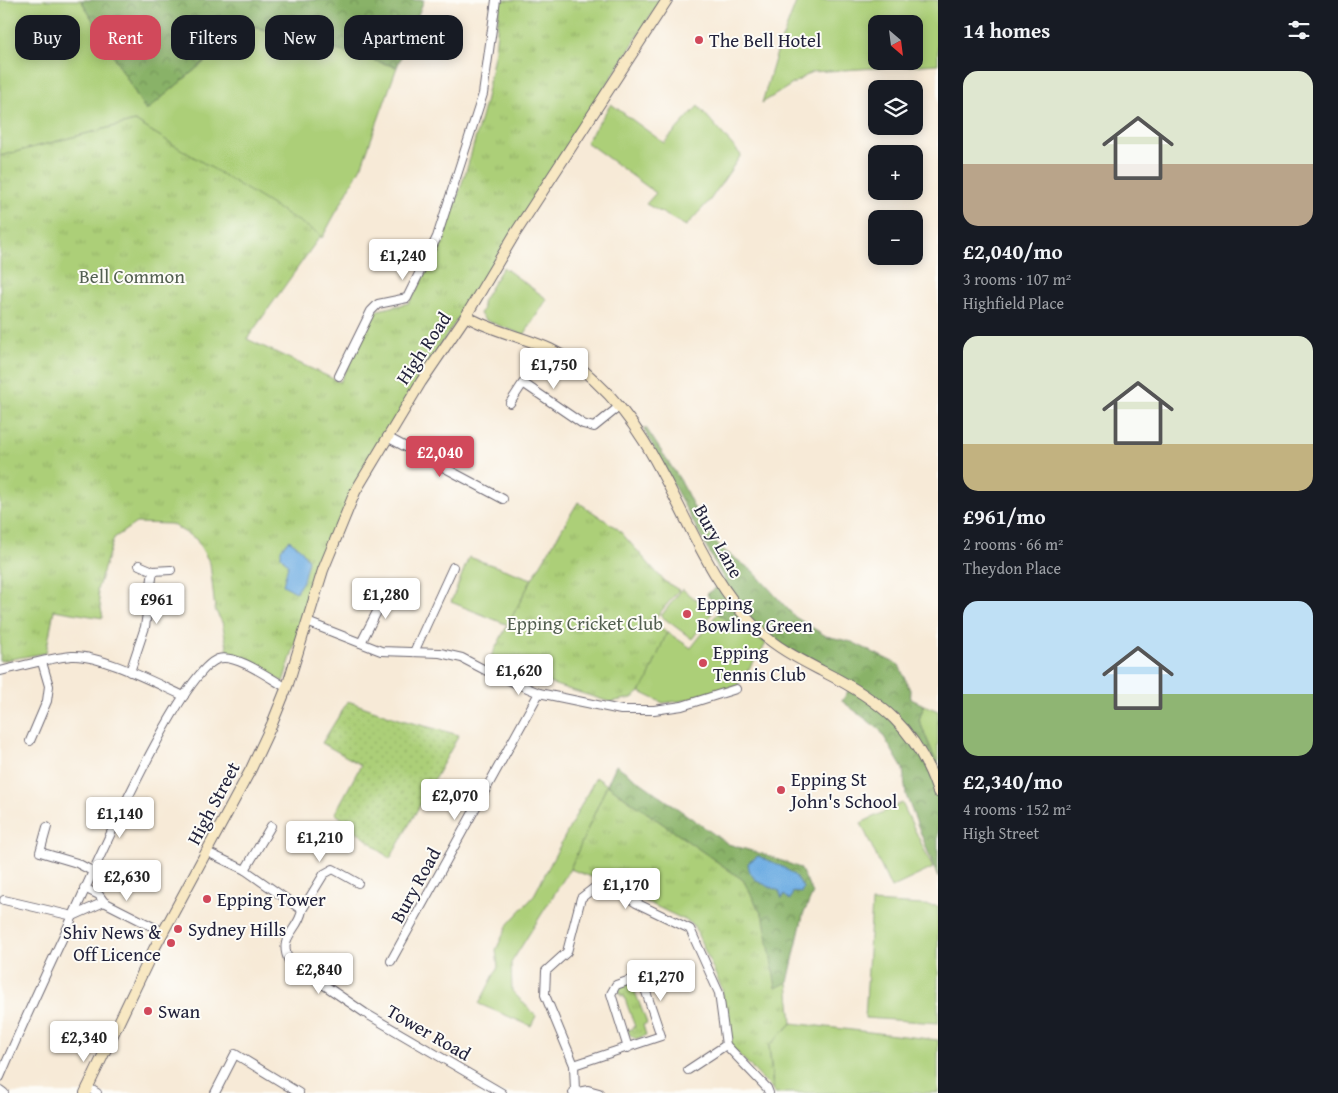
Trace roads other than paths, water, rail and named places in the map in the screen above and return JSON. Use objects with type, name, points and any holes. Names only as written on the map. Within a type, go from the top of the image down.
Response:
[{"type":"main road","name":"High Road","points":[[287,688],[323,570],[346,512],[387,437],[466,316],[516,232],[667,0]]},
{"type":"main road","name":"Bury Lane","points":[[466,316],[482,326],[560,355],[585,371],[620,406],[643,438],[732,601],[759,631],[797,660],[822,671],[882,706],[901,724],[917,747],[938,792]]},
{"type":"main road","name":"High Street","points":[[86,1090],[163,932],[251,769],[287,688]]},
{"type":"street","points":[[339,376],[371,311],[378,304],[407,298],[437,237],[483,94],[496,0]]},
{"type":"street","points":[[510,403],[523,383],[583,424],[594,426],[620,406]]},
{"type":"street","points":[[387,437],[503,499]]},
{"type":"street","points":[[139,565],[154,571],[171,570]]},
{"type":"street","points":[[414,652],[453,567]]},
{"type":"street","points":[[130,672],[145,627],[154,571]]},
{"type":"street","points":[[361,644],[390,586]]},
{"type":"street","points":[[308,622],[381,651],[440,653],[462,658],[539,693],[621,710],[654,710],[702,701],[736,689]]},
{"type":"street","points":[[0,671],[73,656],[94,660],[130,672],[184,696]]},
{"type":"street","points":[[0,1077],[36,992],[119,814],[184,696],[207,666],[225,658],[247,665],[287,688]]},
{"type":"street","points":[[30,740],[47,701],[50,686],[42,662]]},
{"type":"street","name":"Bury Road","points":[[392,961],[539,693]]},
{"type":"street","points":[[245,870],[271,826]]},
{"type":"street","points":[[48,828],[40,852],[77,863],[92,871]]},
{"type":"street","points":[[207,852],[245,870],[302,910]]},
{"type":"street","name":"Tower Road","points":[[358,883],[333,869],[324,874],[286,941],[284,951],[288,960],[365,1012],[502,1093]]},
{"type":"street","points":[[599,1093],[588,1090],[574,1092],[574,1065],[545,995],[546,971],[567,952],[581,898],[598,885],[616,889],[636,903],[690,929],[719,993],[726,1045],[768,1088],[769,1093]]},
{"type":"street","points":[[84,888],[99,895],[104,902],[163,932]]},
{"type":"street","points":[[4,900],[73,916],[104,902]]},
{"type":"street","points":[[574,1065],[628,1048],[661,1036],[643,983],[633,979],[616,985],[611,994],[628,1048]]},
{"type":"street","points":[[688,1070],[726,1045]]},
{"type":"street","points":[[215,1093],[235,1054],[299,1093]]},
{"type":"street","points":[[0,1090],[4,1093]]},
{"type":"street","points":[[86,1090],[97,1093]]},
{"type":"water","points":[[289,540],[300,548],[308,560],[303,581],[296,592],[283,585],[288,565],[281,556],[281,549]]},
{"type":"water","points":[[758,856],[777,864],[795,876],[803,888],[801,893],[793,892],[790,900],[784,895],[782,899],[779,891],[754,878],[748,863]]},
{"type":"place","name":"The Bell Hotel","points":[[699,40]]},
{"type":"place","name":"Epping Bowling Green","points":[[687,614]]},
{"type":"place","name":"Epping Tennis Club","points":[[703,663]]},
{"type":"place","name":"Epping St John's School","points":[[781,790]]},
{"type":"place","name":"Epping Tower","points":[[207,899]]},
{"type":"place","name":"Sydney Hills","points":[[178,929]]},
{"type":"place","name":"Shiv News & Off Licence","points":[[171,943]]},
{"type":"place","name":"Swan","points":[[148,1011]]},
{"type":"park label","name":"Bell Common","points":[[132,276]]},
{"type":"park label","name":"Epping Cricket Club","points":[[585,623]]}]
